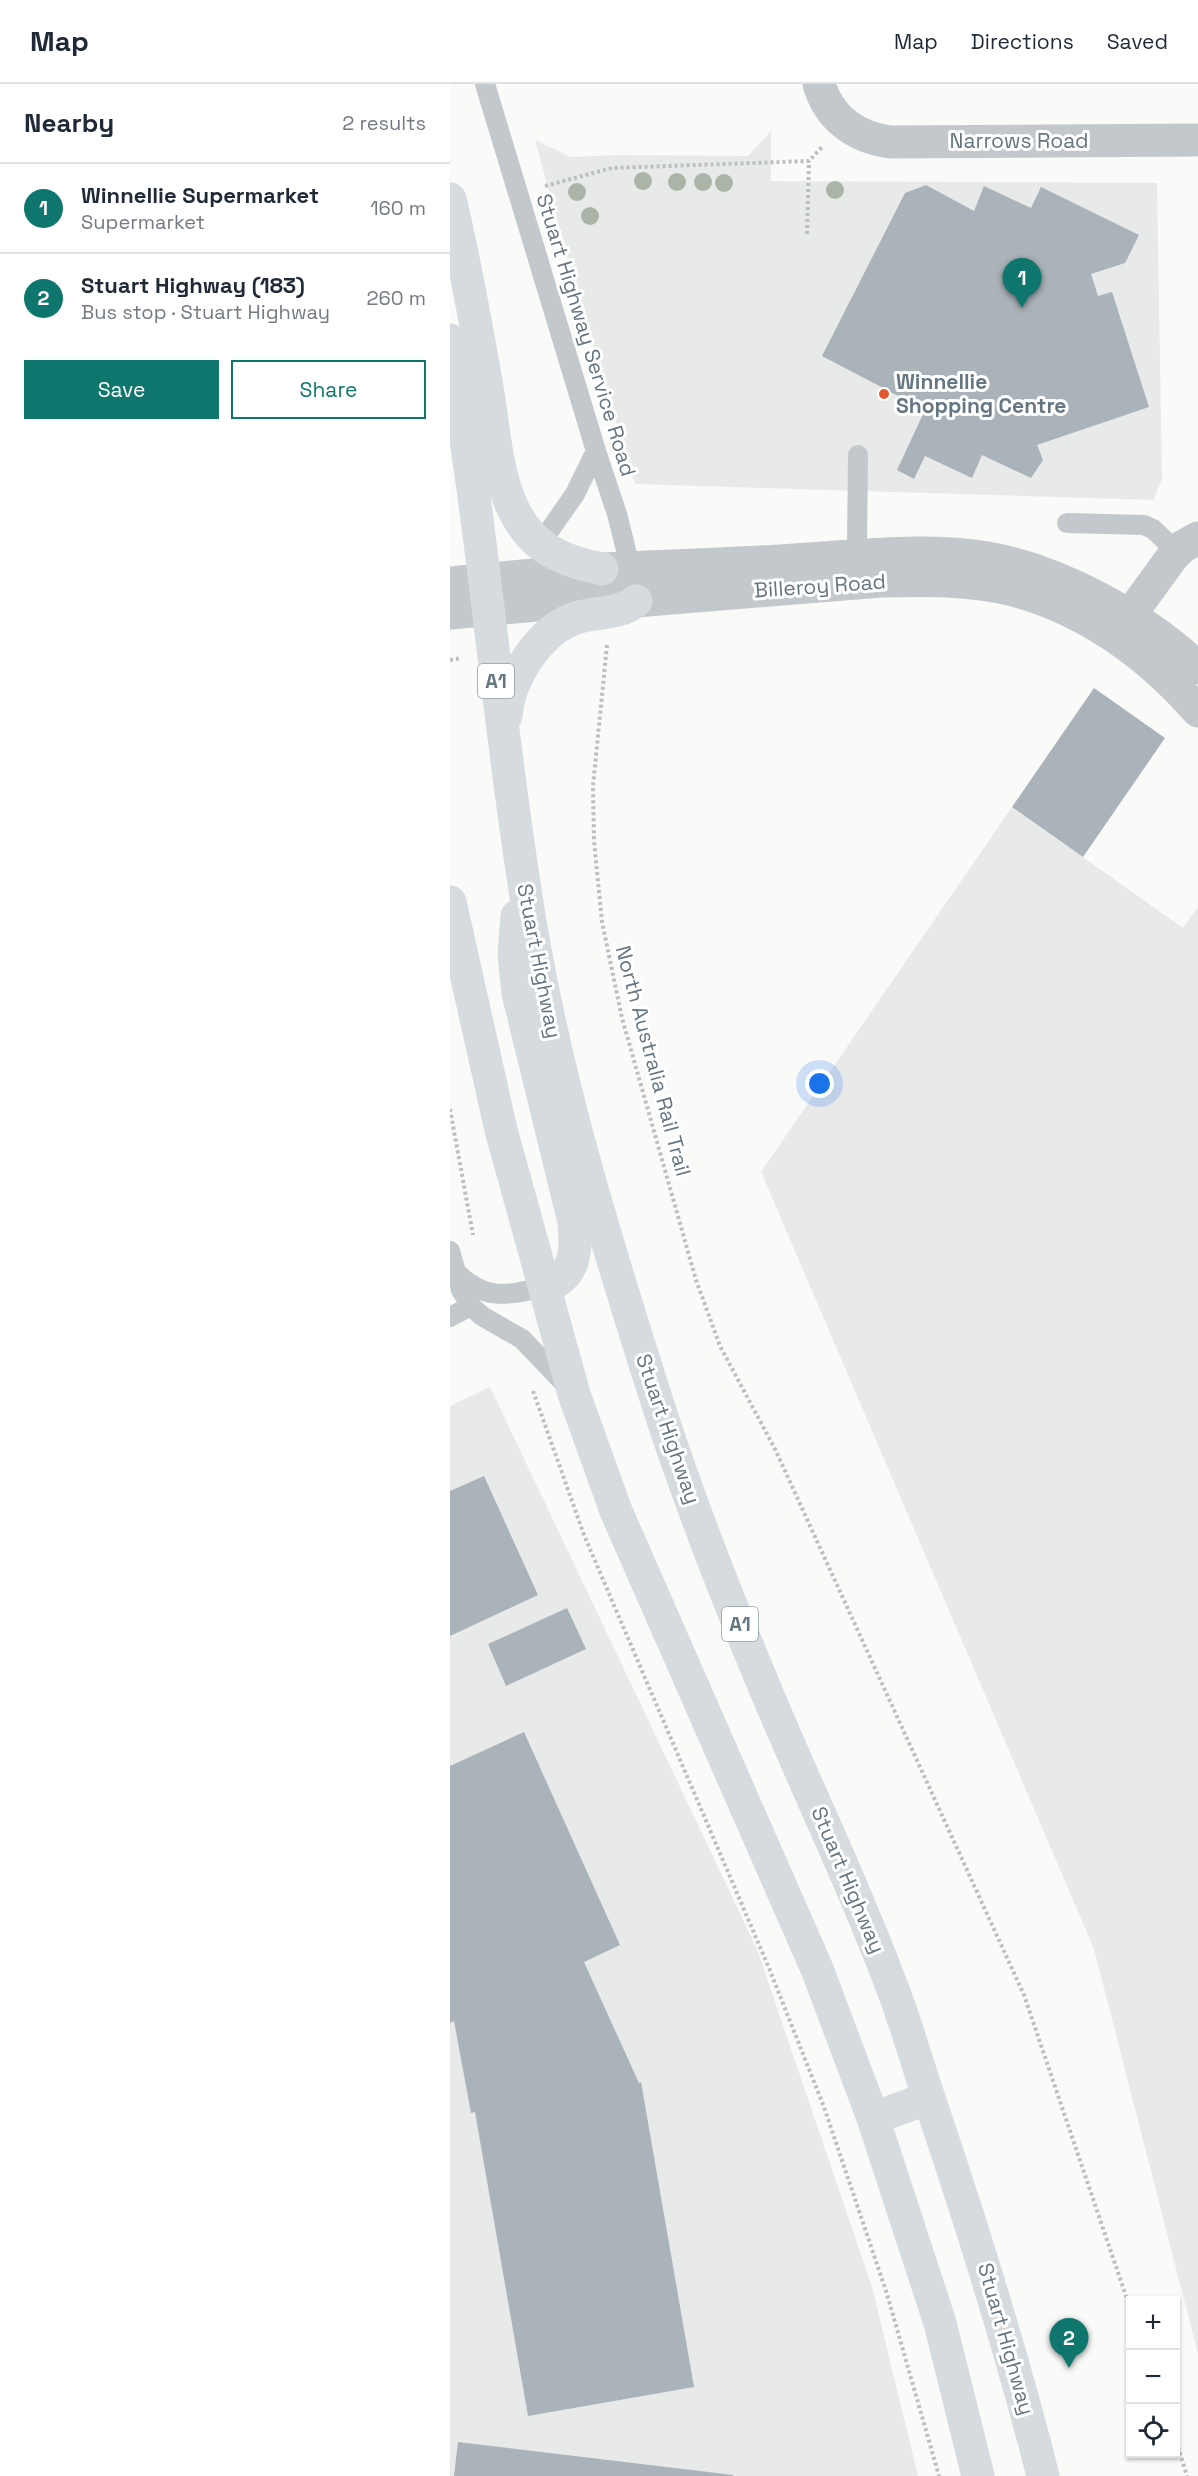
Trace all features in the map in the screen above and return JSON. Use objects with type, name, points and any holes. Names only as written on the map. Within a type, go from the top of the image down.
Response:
[{"type":"highway","points":[[450,199],[504,482],[518,518],[540,544],[553,553],[577,563],[617,569]]},
{"type":"highway","name":"Stuart Highway","points":[[450,340],[472,472],[524,885],[554,1041],[578,1136],[656,1398],[695,1509],[763,1684],[863,1914],[892,1988],[970,2217],[1023,2398],[1043,2476]]},
{"type":"highway","points":[[506,752],[505,723],[508,698],[523,666],[542,642],[561,624],[578,617],[622,606]]},
{"type":"highway","points":[[524,885],[517,915],[514,969],[574,1222],[575,1238],[573,1258],[566,1274],[562,1280],[545,1287]]},
{"type":"highway","points":[[450,902],[501,1130],[574,1394],[616,1511],[817,1969],[873,2118],[940,2323],[978,2476]]},
{"type":"highway","points":[[873,2118],[929,2098]]},
{"type":"street","points":[[819,84],[832,111],[844,124]]},
{"type":"street","name":"Narrows Road","points":[[844,124],[873,140],[890,142],[1198,140]]},
{"type":"street","points":[[1122,626],[1188,545]]},
{"type":"street","name":"Billeroy Road","points":[[486,594],[617,569],[860,570],[1013,590],[1087,620],[1122,626]]},
{"type":"street","name":"Billeroy Road","points":[[486,594],[614,598],[622,606],[860,570]]},
{"type":"street","points":[[450,583],[486,594]]},
{"type":"street","points":[[450,613],[486,594]]},
{"type":"street","points":[[1122,626],[1159,633],[1198,668]]},
{"type":"street","points":[[1122,626],[1151,663],[1176,685],[1198,711]]},
{"type":"lane","name":"Stuart Highway Service Road","points":[[485,84],[617,514],[617,569],[622,606]]},
{"type":"lane","points":[[540,544],[575,494],[596,451]]},
{"type":"lane","points":[[858,455],[860,570]]},
{"type":"lane","points":[[1067,523],[1144,525],[1188,545]]},
{"type":"lane","points":[[450,1251],[461,1290],[471,1306],[482,1316],[510,1331],[533,1348],[574,1394]]},
{"type":"lane","points":[[455,1271],[463,1279],[489,1293],[502,1296],[545,1287]]},
{"type":"lane","points":[[450,1317],[471,1306]]},
{"type":"path","points":[[807,234],[809,161],[844,124]]},
{"type":"path","points":[[541,187],[612,168],[809,161]]},
{"type":"path","name":"North Australia Rail Trail","points":[[622,606],[606,663],[593,786],[594,841],[602,922],[622,1018],[696,1280],[720,1346],[775,1449],[1024,1995],[1127,2296]]},
{"type":"path","points":[[450,1109],[473,1238]]},
{"type":"path","points":[[531,1386],[584,1535],[769,1968],[824,2107],[887,2294],[939,2476]]},
{"type":"path","points":[[1180,2454],[1187,2476]]},
{"type":"shaded area","name":"Winnellie Shopping Centre","points":[[771,131],[771,181],[1157,183],[1162,479],[1153,500],[635,484],[581,308],[535,140],[571,157],[748,156]]},
{"type":"shaded area","points":[[1012,807],[1183,928],[1198,907],[1198,2354],[1094,1949],[761,1172]]},
{"type":"shaded area","points":[[490,1387],[757,1949],[872,2287],[918,2476],[450,2476],[450,1406]]},
{"type":"building","points":[[926,185],[974,211],[984,186],[1031,208],[1041,187],[1139,235],[1125,263],[1091,274],[1098,296],[1112,292],[1149,407],[1037,445],[1043,460],[1031,478],[982,455],[972,478],[925,456],[914,479],[897,470],[925,410],[822,356],[905,193]]},
{"type":"building","points":[[1094,688],[1165,738],[1083,857],[1012,807]]},
{"type":"building","points":[[484,1476],[538,1595],[450,1636],[450,1491]]},
{"type":"building","points":[[567,1608],[586,1649],[506,1686],[488,1644]]},
{"type":"building","points":[[524,1732],[620,1945],[584,1962],[639,2083],[641,2082],[694,2387],[528,2416],[475,2112],[471,2113],[454,2021],[450,2023],[450,1766]]},
{"type":"building","points":[[458,2442],[733,2475],[733,2476],[454,2476]]},
{"type":"place","name":"Winnellie Supermarket","points":[[1022,308]]},
{"type":"place","name":"Winnellie Shopping Centre","points":[[884,394]]},
{"type":"place","name":"Stuart Highway (183)","points":[[1069,2368]]}]
